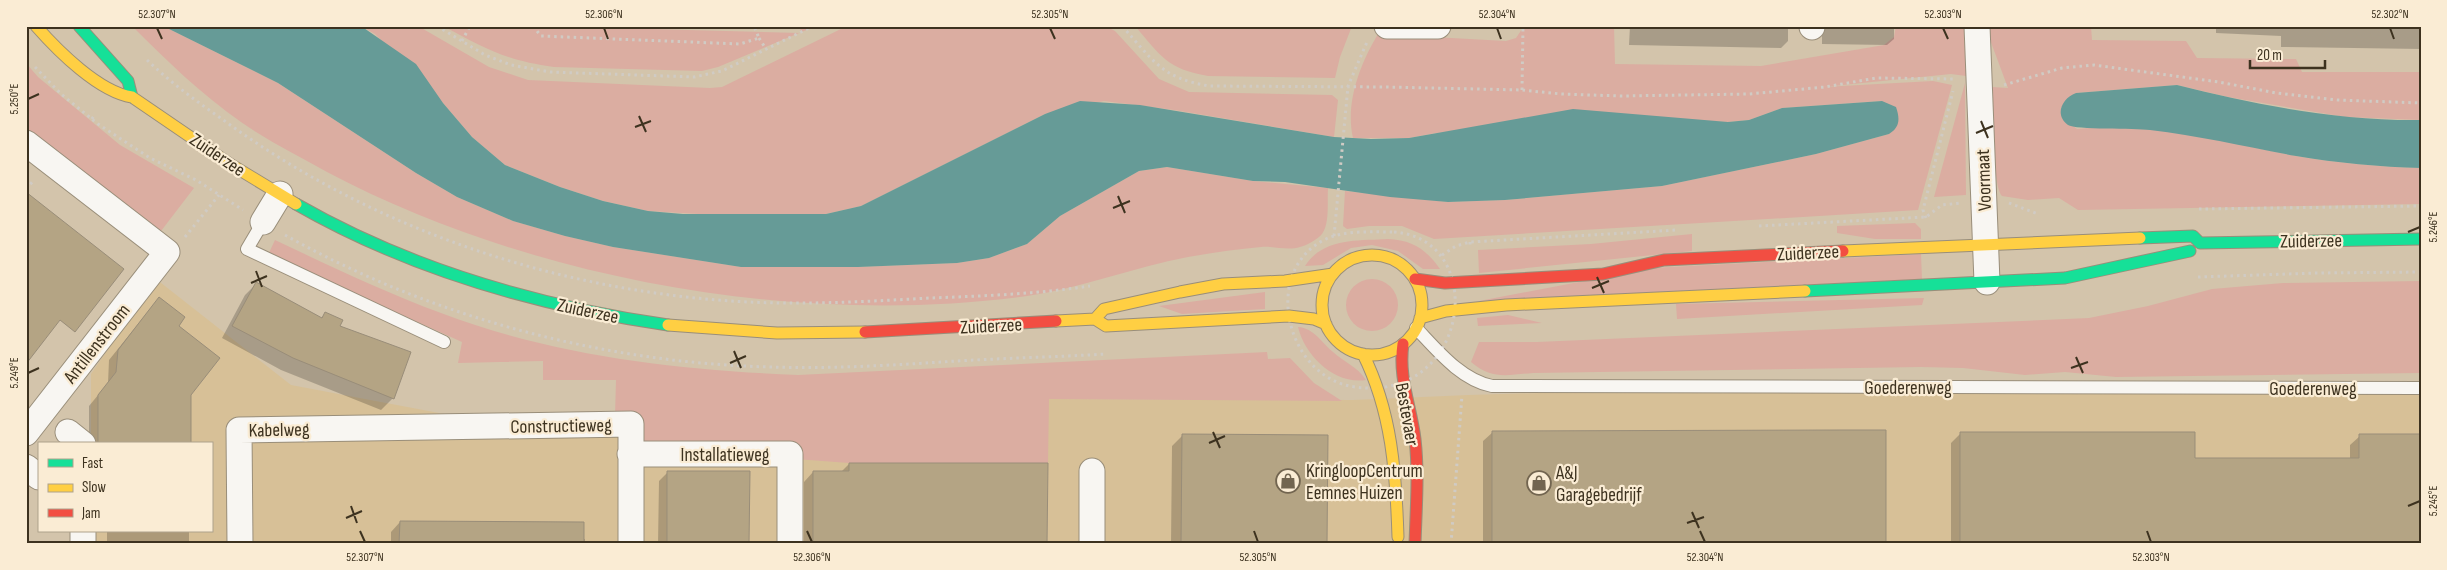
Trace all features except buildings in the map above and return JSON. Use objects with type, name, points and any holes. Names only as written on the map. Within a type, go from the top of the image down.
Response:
[{"type":"street","name":"Zuiderzee","points":[[36,26],[51,43],[90,76],[118,96],[132,97],[229,163],[280,194],[372,242],[454,274],[565,306],[624,318],[730,331],[787,333],[1095,319],[1106,326],[1289,316],[1314,319],[1326,324]]},
{"type":"street","points":[[79,26],[128,80],[132,97]]},
{"type":"street","points":[[1378,33],[1438,26]]},
{"type":"street","name":"Voormaat","points":[[1977,26],[1987,282]]},
{"type":"street","points":[[26,143],[167,252]]},
{"type":"street","points":[[262,222],[280,194]]},
{"type":"street","name":"Zuiderzee","points":[[1415,279],[1445,283],[1490,281],[1603,274],[1664,260],[1986,244],[2193,236],[2200,243],[2421,239]]},
{"type":"street","name":"Zuiderzee","points":[[1418,323],[1446,311],[1506,305],[2065,278],[2194,250],[2200,243]]},
{"type":"street","name":"Antillenstroom","points":[[26,433],[167,252]]},
{"type":"street","points":[[1375,255],[1395,261],[1415,279],[1422,302],[1418,323],[1403,344],[1384,353],[1363,354],[1341,343],[1326,324],[1323,298],[1333,274],[1343,264],[1355,258],[1375,255]]},
{"type":"street","name":"Zuiderzee","points":[[1095,319],[1104,309],[1180,292],[1223,284],[1285,281],[1333,274]]},
{"type":"street","name":"Bestevaer","points":[[1403,344],[1400,358],[1401,375],[1415,439],[1415,544]]},
{"type":"street","name":"Bestevaer","points":[[1363,354],[1376,380],[1392,446],[1396,485],[1398,544]]},
{"type":"street","name":"Constructieweg","points":[[432,428],[631,424],[631,544]]},
{"type":"street","name":"Kabelweg","points":[[240,544],[239,430],[432,428]]},
{"type":"street","name":"Installatieweg","points":[[630,454],[790,454],[790,544]]},
{"type":"street","points":[[26,467],[38,476]]},
{"type":"street","points":[[1092,471],[1092,544]]},
{"type":"lane","points":[[262,222],[247,250],[444,342]]},
{"type":"lane","name":"Goederenweg","points":[[1418,323],[1440,354],[1475,381],[1492,386],[2421,388]]},
{"type":"path","points":[[437,26],[485,55],[511,65],[550,72],[674,76],[694,76],[722,71],[813,26]]},
{"type":"path","points":[[462,41],[470,26]]},
{"type":"path","points":[[533,26],[541,36],[740,44],[759,38]]},
{"type":"path","points":[[754,26],[766,49]]},
{"type":"path","points":[[1122,26],[1158,66],[1185,82],[1208,86],[1348,86],[1522,90],[1561,94],[1621,96],[1749,94],[1825,87],[1876,78],[1957,79],[1923,210],[1926,217],[1942,205],[1966,203]]},
{"type":"path","points":[[1522,90],[1523,26]]},
{"type":"path","points":[[1334,236],[1335,209],[1348,86],[1378,33]]},
{"type":"path","points":[[142,55],[183,91],[234,128],[279,159],[328,187],[428,233],[508,260],[559,274],[664,293],[716,300],[778,304],[845,303],[1035,293],[1093,285]]},
{"type":"path","points":[[31,61],[60,94],[92,119],[150,158],[196,180],[219,195],[175,249],[167,252]]},
{"type":"path","points":[[1999,84],[2007,85],[2062,68],[2094,65],[2219,82],[2276,93],[2338,100],[2421,103]]},
{"type":"path","points":[[92,119],[95,114]]},
{"type":"path","points":[[2002,202],[2019,205],[2038,214],[2044,213]]},
{"type":"path","points":[[2191,210],[2421,206]]},
{"type":"path","points":[[1299,261],[1317,244],[1334,236],[1401,232],[1429,245],[1440,257]]},
{"type":"path","points":[[1470,242],[1470,248]]},
{"type":"path","points":[[1296,341],[1311,363],[1323,373],[1346,385],[1364,388]]},
{"type":"path","points":[[1451,544],[1465,373]]},
{"type":"shaded area","points":[[132,26],[163,26],[278,83],[416,173],[457,197],[513,221],[613,247],[741,267],[858,267],[957,263],[989,258],[1027,244],[1060,216],[1139,171],[1167,167],[1253,181],[1328,188],[1327,218],[1322,234],[1309,244],[1303,246],[1291,249],[1252,248],[1188,257],[1068,288],[1027,296],[940,304],[850,305],[759,299],[668,286],[578,267],[490,241],[406,210],[327,172],[262,136],[226,111],[185,77]]},
{"type":"shaded area","points":[[361,26],[418,26],[489,67],[528,80],[710,88],[722,87],[847,26],[1105,26],[1115,31],[1159,79],[1189,92],[1332,95],[1338,100],[1334,137],[1174,110],[1104,101],[1045,114],[861,206],[826,214],[787,215],[731,216],[648,211],[603,201],[560,187],[505,165],[472,137],[443,103],[375,34]]},
{"type":"shaded area","points":[[443,26],[536,26],[799,33],[718,67],[702,71],[554,67],[509,57],[471,41]]},
{"type":"shaded area","points":[[801,26],[816,26],[800,33]]},
{"type":"shaded area","points":[[1135,26],[1352,26],[1340,57],[1335,78],[1208,76],[1194,73],[1166,60]]},
{"type":"shaded area","points":[[1524,26],[1614,26],[1615,64],[1761,66],[1884,45],[1894,37],[1896,26],[1964,26],[1966,76],[1951,74],[1823,87],[1933,81],[1952,85],[1918,210],[1434,239],[1402,226],[1369,226],[1347,229],[1343,226],[1345,191],[1448,202],[1505,200],[1662,186],[1816,154],[1889,134],[1882,101],[1782,108],[1749,120],[1728,122],[1695,121],[1436,133],[1409,138],[1353,138],[1351,111],[1356,84],[1365,58],[1378,34],[1506,41],[1516,38]]},
{"type":"shaded area","points":[[1988,26],[2091,26],[2092,40],[2186,41],[2197,58],[2296,59],[2302,72],[2421,72],[2421,120],[2345,117],[2228,97],[2177,85],[2076,93],[2061,108],[2061,114],[2077,129],[2105,127],[2160,130],[2296,156],[2358,164],[2421,168],[2421,204],[2078,210],[2059,198],[2028,200],[2002,196],[1996,177],[1992,87],[2008,88],[1989,37]]},
{"type":"shaded area","points":[[26,63],[38,77],[120,145],[194,188],[158,235],[48,150],[26,130]]},
{"type":"shaded area","points":[[1965,83],[1966,195],[1934,197]]},
{"type":"shaded area","points":[[1915,223],[1921,229],[1921,239],[1875,239],[1837,233],[1837,226]]},
{"type":"shaded area","points":[[1692,234],[1692,251],[1479,273],[1478,250],[1591,244]]},
{"type":"shaded area","points":[[1388,239],[1404,241],[1418,247],[1440,269],[1423,269],[1398,251],[1372,245],[1351,248],[1323,265],[1305,266],[1322,250],[1332,245],[1342,242]]},
{"type":"shaded area","points":[[275,240],[378,288],[484,328],[572,350],[662,365],[798,375],[1267,352],[1268,359],[1290,358],[1314,383],[1342,401],[1049,399],[1048,463],[849,463],[631,447],[615,416],[616,380],[543,380],[543,361],[458,363],[462,342],[268,255]]},
{"type":"shaded area","points":[[1921,254],[1922,279],[1479,301],[1652,268]]},
{"type":"shaded area","points":[[156,279],[291,385],[455,416],[1048,463],[1048,399],[1353,400],[1928,382],[2421,382],[2421,544],[92,544],[92,532],[212,532],[212,442],[91,442],[91,374]]},
{"type":"shaded area","points":[[1367,279],[1377,279],[1391,286],[1398,300],[1398,310],[1391,324],[1377,331],[1367,331],[1357,327],[1350,320],[1346,310],[1346,300],[1350,290],[1357,283]]},
{"type":"shaded area","points":[[2421,281],[2421,373],[2116,377],[2065,372],[2025,375],[1963,368],[1921,367],[1500,375],[1486,372],[1471,362],[1479,342],[1537,342],[2089,318],[2148,306],[2212,289],[2283,283]]},
{"type":"shaded area","points":[[1265,292],[1265,309],[1182,314],[1159,306]]},
{"type":"shaded area","points":[[1924,298],[1922,305],[1677,319],[1676,304]]},
{"type":"shaded area","points":[[1508,315],[1542,323],[1478,326],[1477,318]]},
{"type":"shaded area","points":[[1298,327],[1309,330],[1317,336],[1337,356],[1359,371],[1366,380],[1343,378],[1323,366],[1307,348]]},
{"type":"water","points":[[163,26],[361,26],[416,64],[443,103],[472,137],[505,165],[560,187],[603,201],[648,211],[683,214],[826,214],[861,206],[1045,114],[1080,101],[1140,105],[1334,137],[1371,139],[1409,138],[1573,109],[1728,122],[1749,120],[1782,108],[1882,101],[1896,107],[1898,119],[1897,126],[1889,134],[1816,154],[1662,186],[1505,200],[1448,202],[1390,197],[1285,182],[1253,181],[1167,167],[1139,171],[1060,216],[1027,244],[989,258],[957,263],[858,267],[741,267],[613,247],[513,221],[457,197],[416,173],[278,83]]},
{"type":"water","points":[[2177,85],[2267,105],[2328,115],[2390,120],[2421,120],[2421,168],[2327,161],[2150,130],[2073,127],[2068,125],[2061,116],[2064,103],[2071,95],[2076,93]]},
{"type":"traffic: fast","points":[[79,26],[128,81],[132,97]]},
{"type":"traffic: fast","points":[[296,204],[384,248],[476,282],[523,296],[571,307],[668,325]]},
{"type":"traffic: fast","points":[[2140,238],[2193,236],[2200,243],[2421,239]]},
{"type":"traffic: fast","points":[[1805,291],[2065,278],[2190,251]]},
{"type":"traffic: slow","points":[[36,26],[67,58],[93,79],[119,94],[132,97],[230,164],[296,204]]},
{"type":"traffic: slow","points":[[1843,251],[2140,238]]},
{"type":"traffic: slow","points":[[1372,255],[1391,259],[1407,270],[1418,286],[1422,305],[1418,324],[1407,340],[1391,351],[1372,355],[1353,351],[1337,340],[1326,324],[1322,305],[1326,286],[1337,270],[1353,259],[1372,255]]},
{"type":"traffic: slow","points":[[1095,319],[1104,309],[1180,292],[1223,284],[1285,281],[1333,274]]},
{"type":"traffic: slow","points":[[1420,318],[1446,311],[1506,305],[1805,291]]},
{"type":"traffic: slow","points":[[1056,321],[1095,319],[1106,326],[1289,316],[1314,319],[1326,324]]},
{"type":"traffic: slow","points":[[668,325],[777,333],[865,332]]},
{"type":"traffic: slow","points":[[1363,354],[1380,398],[1391,443],[1398,537]]},
{"type":"traffic: jam","points":[[1415,279],[1445,283],[1603,274],[1664,260],[1843,251]]},
{"type":"traffic: jam","points":[[865,332],[1056,321]]},
{"type":"traffic: jam","points":[[1403,344],[1402,369],[1415,439],[1417,465],[1415,544]]},
{"type":"place","name":"KringloopCentrum Eemnes Huizen","points":[[1288,481]]},
{"type":"place","name":"A&J Garagebedrijf","points":[[1539,483]]}]
